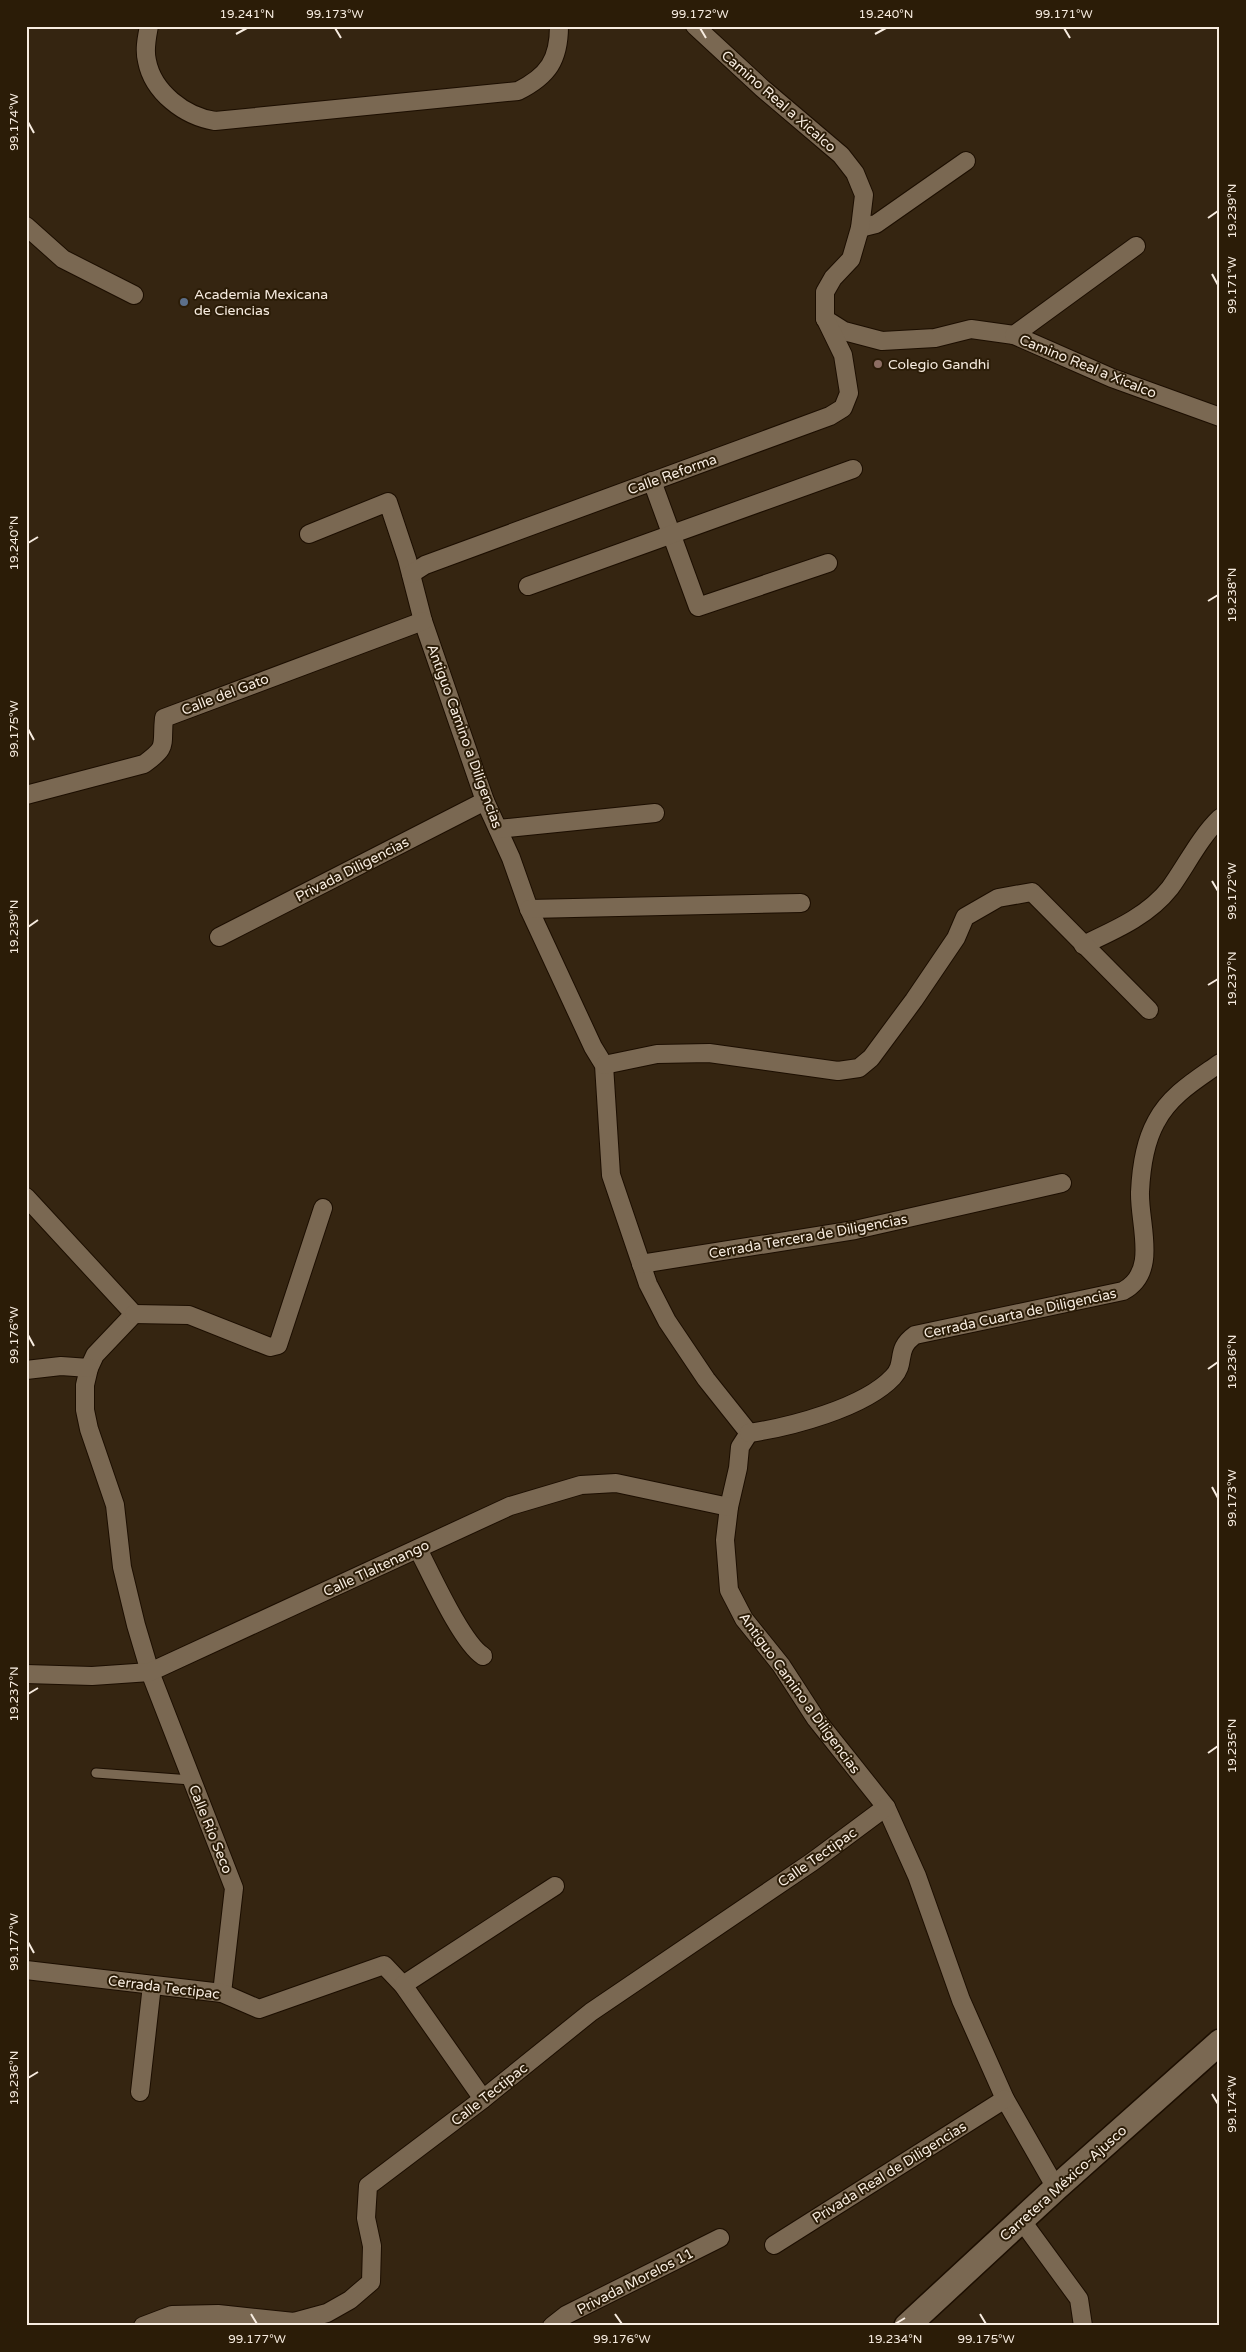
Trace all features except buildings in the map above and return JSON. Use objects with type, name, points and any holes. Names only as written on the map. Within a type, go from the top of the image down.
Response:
[{"type":"main road","name":"Carretera México-Ajusco","points":[[907,2326],[1056,2188],[1220,2042]]},
{"type":"street","points":[[149,26],[146,59],[151,75],[163,92],[190,114],[201,119],[215,121],[518,91],[536,82],[552,63],[559,42],[560,26]]},
{"type":"street","name":"Camino Real a Xicalco","points":[[695,26],[762,88],[846,161],[855,173],[864,195],[860,228],[851,259],[833,278],[825,292],[825,318],[844,331],[882,341],[936,338],[971,329],[1014,336],[1112,378],[1220,417]]},
{"type":"street","points":[[860,228],[876,224],[966,160]]},
{"type":"street","points":[[26,226],[63,258],[134,295]]},
{"type":"street","points":[[1014,336],[1136,246]]},
{"type":"street","name":"Calle Reforma","points":[[411,574],[425,565],[830,416],[843,408],[849,393],[843,355],[825,318]]},
{"type":"street","points":[[528,586],[853,469]]},
{"type":"street","points":[[652,482],[698,607],[828,563]]},
{"type":"street","name":"Antiguo Camino a Diligencias","points":[[309,534],[388,502],[411,574],[423,620],[486,801],[511,858],[528,909],[593,1047],[604,1066],[611,1175],[648,1284],[667,1321],[706,1379],[749,1433],[740,1447],[738,1468],[729,1507],[725,1540],[729,1590],[744,1619],[781,1665],[816,1719],[886,1807],[917,1876],[961,2000],[1004,2099],[1056,2188]]},
{"type":"street","name":"Calle del Gato","points":[[26,795],[144,764],[160,752],[164,740],[164,718],[423,620]]},
{"type":"street","name":"Privada Diligencias","points":[[219,937],[486,801]]},
{"type":"street","points":[[498,829],[654,813]]},
{"type":"street","points":[[1083,945],[1128,924],[1154,906],[1169,889],[1220,818]]},
{"type":"street","points":[[604,1066],[657,1054],[709,1053],[838,1071],[859,1068],[871,1058],[914,1000],[956,938],[965,917],[998,898],[1032,892],[1149,1010]]},
{"type":"street","points":[[528,909],[801,903]]},
{"type":"street","name":"Cerrada Cuarta de Diligencias","points":[[749,1433],[800,1422],[838,1409],[867,1395],[892,1378],[900,1368],[902,1349],[915,1335],[1130,1288],[1136,1282],[1144,1265],[1140,1185],[1144,1160],[1155,1123],[1176,1095],[1220,1063]]},
{"type":"street","name":"Cerrada Tercera de Diligencias","points":[[641,1264],[855,1230],[1062,1183]]},
{"type":"street","points":[[26,1197],[134,1314],[189,1316],[270,1347],[278,1345],[323,1208]]},
{"type":"street","points":[[26,1370],[61,1366],[89,1368],[95,1355],[134,1314]]},
{"type":"street","name":"Calle Río Seco","points":[[89,1368],[85,1385],[85,1410],[89,1430],[115,1505],[122,1567],[136,1626],[150,1672],[234,1888],[222,1993]]},
{"type":"street","name":"Calle Tlaltenango","points":[[26,1674],[92,1676],[150,1672],[510,1506],[581,1485],[616,1483],[729,1507]]},
{"type":"street","points":[[418,1549],[464,1635],[476,1652],[483,1656]]},
{"type":"street","name":"Calle Tectipac","points":[[143,2326],[172,2315],[218,2314],[294,2322],[327,2314],[350,2300],[371,2282],[372,2246],[366,2218],[368,2186],[483,2099],[591,2012],[812,1862],[886,1807]]},
{"type":"street","points":[[403,1985],[555,1886]]},
{"type":"street","name":"Cerrada Tectipac","points":[[26,1970],[222,1993],[259,2009],[384,1966],[403,1985],[483,2099]]},
{"type":"street","points":[[140,2092],[152,1985]]},
{"type":"street","name":"Privada Real de Diligencias","points":[[774,2245],[1004,2099]]},
{"type":"street","points":[[1022,2221],[1079,2299],[1083,2326]]},
{"type":"street","name":"Privada Morelos 11","points":[[552,2326],[566,2315],[720,2238]]},
{"type":"lane","points":[[96,1774],[191,1780]]},
{"type":"place","name":"Academia Mexicana de Ciencias","points":[[184,302]]},
{"type":"place","name":"Colegio Gandhi","points":[[878,364]]}]
